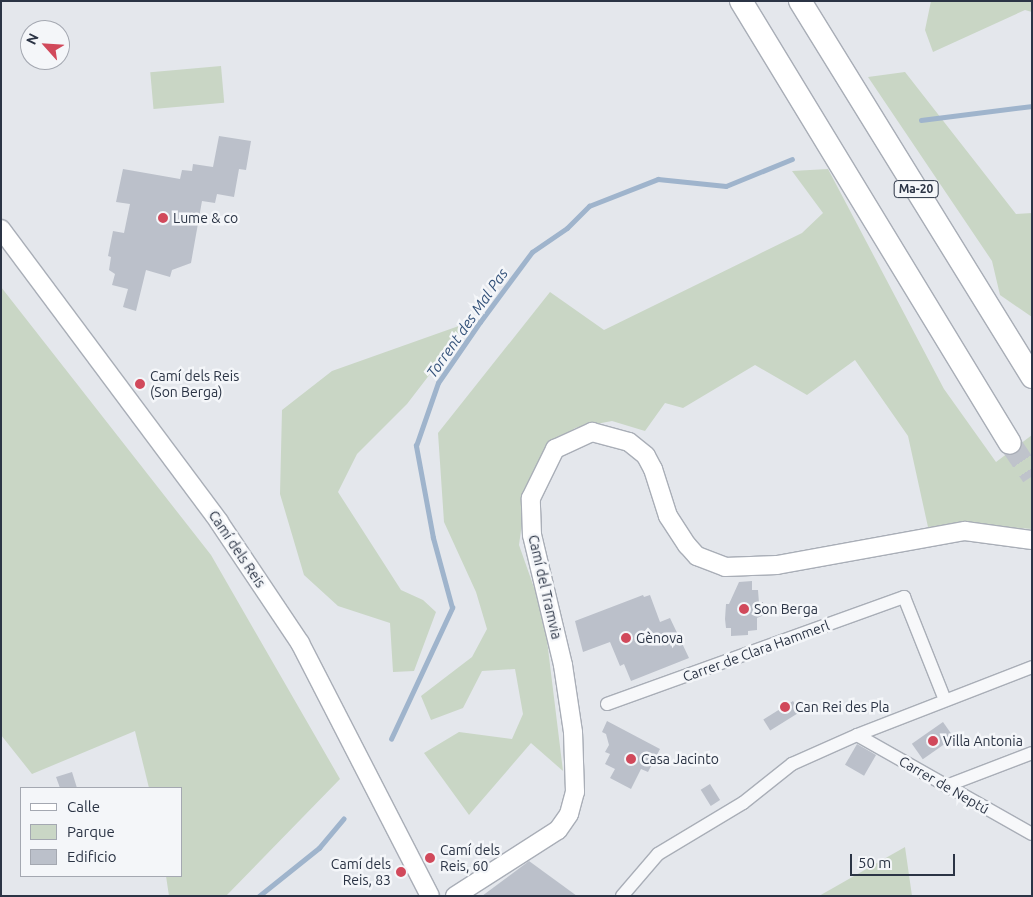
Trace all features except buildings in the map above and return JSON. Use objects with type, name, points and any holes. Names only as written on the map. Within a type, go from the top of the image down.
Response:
[{"type":"highway","points":[[741,1],[1010,443]]},
{"type":"highway","name":"Ma-20","points":[[800,1],[1032,377]]},
{"type":"street","name":"Camí dels Reis","points":[[1,229],[219,522],[300,643],[430,896]]},
{"type":"street","name":"Camí del Tramvia","points":[[455,896],[558,830],[569,814],[575,792],[573,732],[563,665],[532,535],[532,498],[554,449],[592,432],[629,442],[646,456],[654,468],[668,516],[686,545],[697,556],[725,567],[777,565],[965,531],[1032,540]]},
{"type":"street","name":"Carrer de Clara Hammerl","points":[[607,704],[904,597],[945,700]]},
{"type":"street","points":[[622,896],[637,875],[658,854],[687,839],[743,803],[792,764],[856,735],[1032,667]]},
{"type":"street","name":"Carrer de Neptú","points":[[856,735],[1032,834]]},
{"type":"street","points":[[946,786],[1032,753]]},
{"type":"green space","points":[[931,1],[1032,1],[1032,12],[1025,10],[933,52],[925,30]]},
{"type":"green space","points":[[221,66],[224,103],[153,109],[150,72]]},
{"type":"green space","points":[[905,72],[1016,214],[1032,213],[1032,317],[1000,295],[992,261],[868,77]]},
{"type":"green space","points":[[828,169],[944,389],[996,462],[1032,435],[1032,529],[981,525],[928,527],[908,436],[855,360],[807,395],[755,365],[683,408],[665,403],[645,431],[612,421],[575,428],[553,444],[536,467],[525,502],[519,545],[544,616],[563,771],[531,743],[469,815],[424,753],[459,732],[512,739],[523,714],[515,669],[482,671],[463,708],[431,720],[421,696],[472,657],[487,629],[476,592],[444,522],[438,433],[550,292],[604,330],[802,233],[823,213],[792,171]]},
{"type":"green space","points":[[1,287],[211,555],[340,779],[226,896],[169,896],[166,877],[182,877],[182,787],[149,787],[135,731],[32,774],[1,735]]},
{"type":"green space","points":[[470,322],[407,404],[357,454],[338,492],[401,590],[423,600],[436,612],[414,671],[393,672],[390,623],[338,606],[304,575],[280,494],[282,410],[332,371]]},
{"type":"green space","points":[[905,847],[912,896],[819,896]]},
{"type":"waterway","name":"Torrent des Mal Pas","points":[[921,120],[1032,106]]},
{"type":"waterway","name":"Torrent des Mal Pas","points":[[391,739],[452,608],[433,538],[416,446],[438,383],[480,322],[532,252],[567,228],[589,206],[658,179],[726,186],[792,159]]},
{"type":"waterway","name":"Torrent des Mal Pas","points":[[259,896],[319,848],[343,819]]},
{"type":"tunnel","points":[[1010,443],[1032,476]]},
{"type":"place","name":"Lume & co","points":[[163,218]]},
{"type":"place","name":"Camí dels Reis (Son Berga)","points":[[140,384]]},
{"type":"place","name":"Son Berga","points":[[744,609]]},
{"type":"place","name":"Gènova","points":[[626,638]]},
{"type":"place","name":"Can Rei des Pla","points":[[785,707]]},
{"type":"place","name":"Villa Antonia","points":[[933,741]]},
{"type":"place","name":"Casa Jacinto","points":[[631,759]]},
{"type":"place","name":"Camí dels Reis, 60","points":[[430,858]]},
{"type":"place","name":"Camí dels Reis, 83","points":[[401,872]]}]
